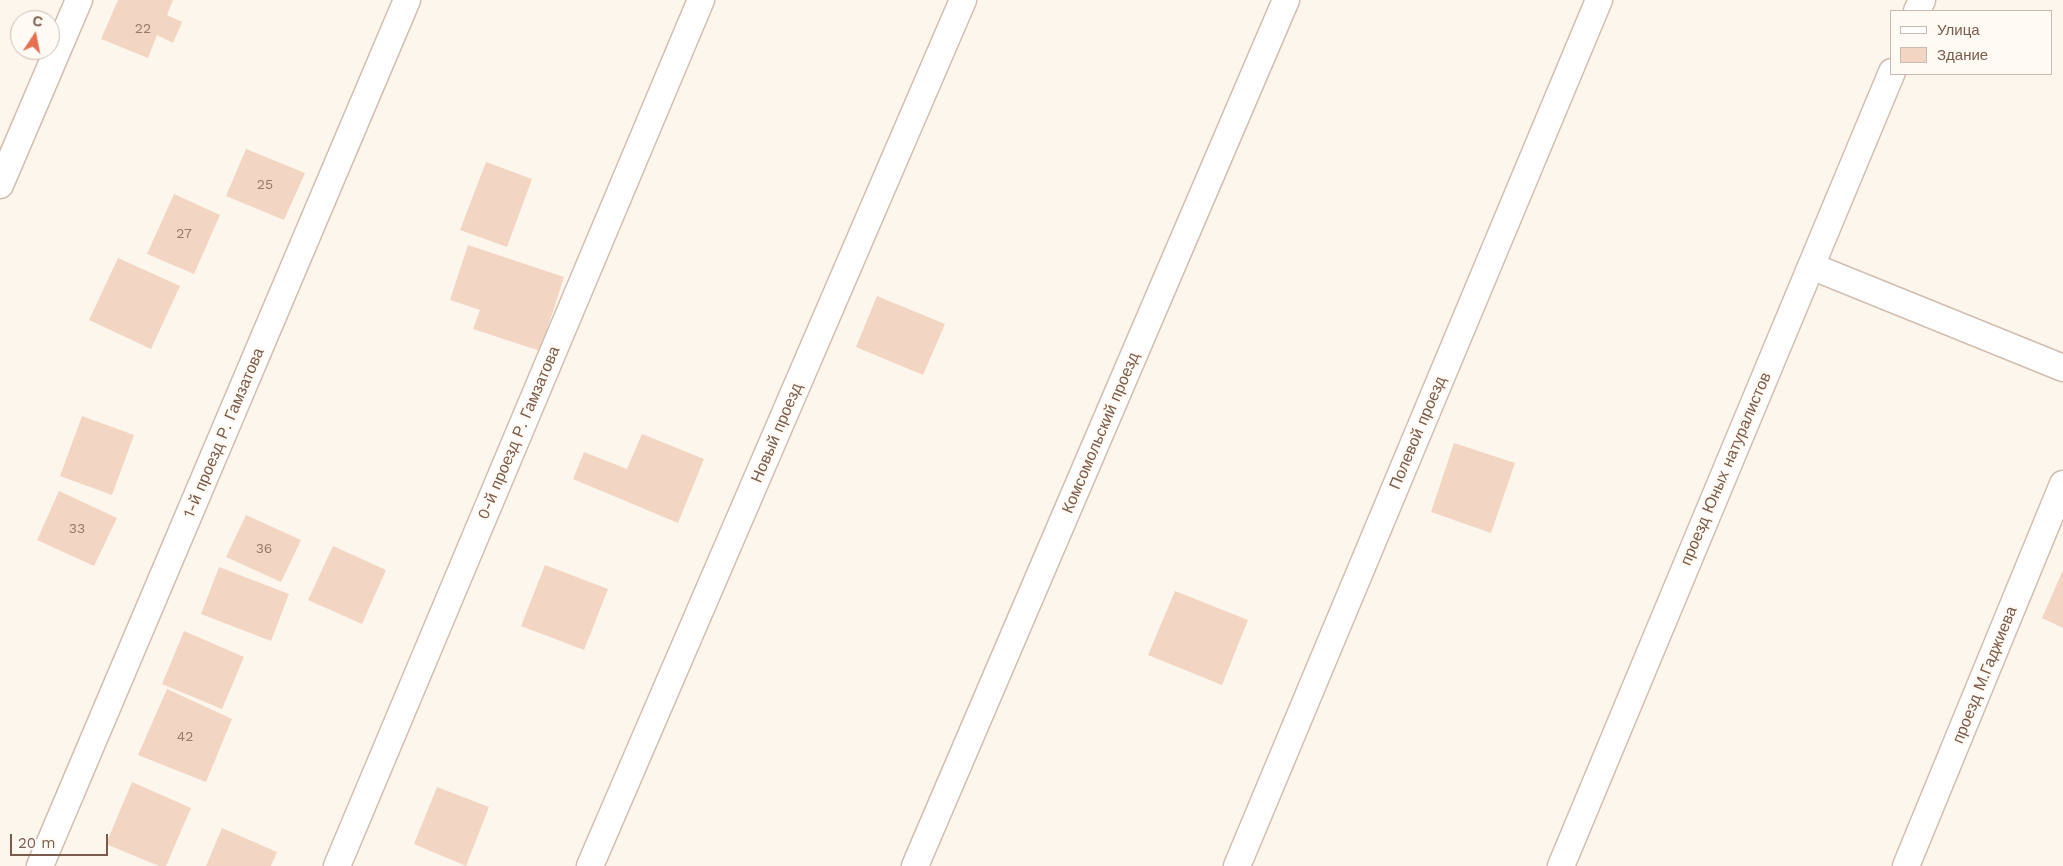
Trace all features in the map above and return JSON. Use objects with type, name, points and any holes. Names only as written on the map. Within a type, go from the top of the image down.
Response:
[{"type":"street","points":[[0,185],[79,0]]},
{"type":"street","name":"1-й проезд Р. Гамзатова","points":[[40,866],[407,0]]},
{"type":"street","name":"0-й проезд Р. Гамзатова","points":[[337,866],[701,0]]},
{"type":"street","name":"Новый проезд","points":[[590,866],[964,0]]},
{"type":"street","name":"Комсомольский проезд","points":[[915,866],[1286,0]]},
{"type":"street","name":"Полевой проезд","points":[[1237,866],[1600,0]]},
{"type":"street","name":"проезд Юных натуралистов","points":[[1561,866],[1891,75]]},
{"type":"street","points":[[1811,266],[2063,368]]},
{"type":"street","name":"проезд М.Гаджиева","points":[[1906,866],[2063,484]]},
{"type":"building","points":[[118,0],[173,0],[167,15],[182,22],[173,43],[157,35],[148,58],[101,39]]},
{"type":"building","points":[[246,149],[305,173],[284,220],[226,196]]},
{"type":"building","points":[[486,162],[532,179],[507,247],[460,230]]},
{"type":"building","points":[[174,194],[220,215],[194,274],[147,254]]},
{"type":"building","points":[[468,245],[564,277],[540,351],[473,329],[480,310],[450,300]]},
{"type":"building","points":[[118,258],[180,286],[151,349],[89,320]]},
{"type":"building","points":[[877,296],[945,324],[923,375],[856,347]]},
{"type":"building","points":[[82,416],[134,435],[112,495],[60,476]]},
{"type":"building","points":[[642,434],[704,459],[678,523],[573,479],[584,452],[627,469]]},
{"type":"building","points":[[1454,443],[1515,463],[1491,533],[1431,512]]},
{"type":"building","points":[[59,491],[117,518],[94,566],[37,540]]},
{"type":"building","points":[[246,515],[301,540],[281,582],[226,557]]},
{"type":"building","points":[[333,546],[386,570],[362,624],[308,600]]},
{"type":"building","points":[[545,565],[608,589],[584,650],[521,626]]},
{"type":"building","points":[[219,567],[289,594],[271,641],[201,614]]},
{"type":"building","points":[[2063,570],[2063,628],[2042,618]]},
{"type":"building","points":[[1175,591],[1248,620],[1222,685],[1148,655]]},
{"type":"building","points":[[184,631],[244,657],[222,709],[162,684]]},
{"type":"building","points":[[167,689],[232,719],[206,782],[138,755]]},
{"type":"building","points":[[132,782],[191,808],[166,866],[159,866],[106,844]]},
{"type":"building","points":[[437,787],[489,807],[466,866],[414,844]]},
{"type":"building","points":[[222,828],[277,852],[271,866],[206,866]]}]
